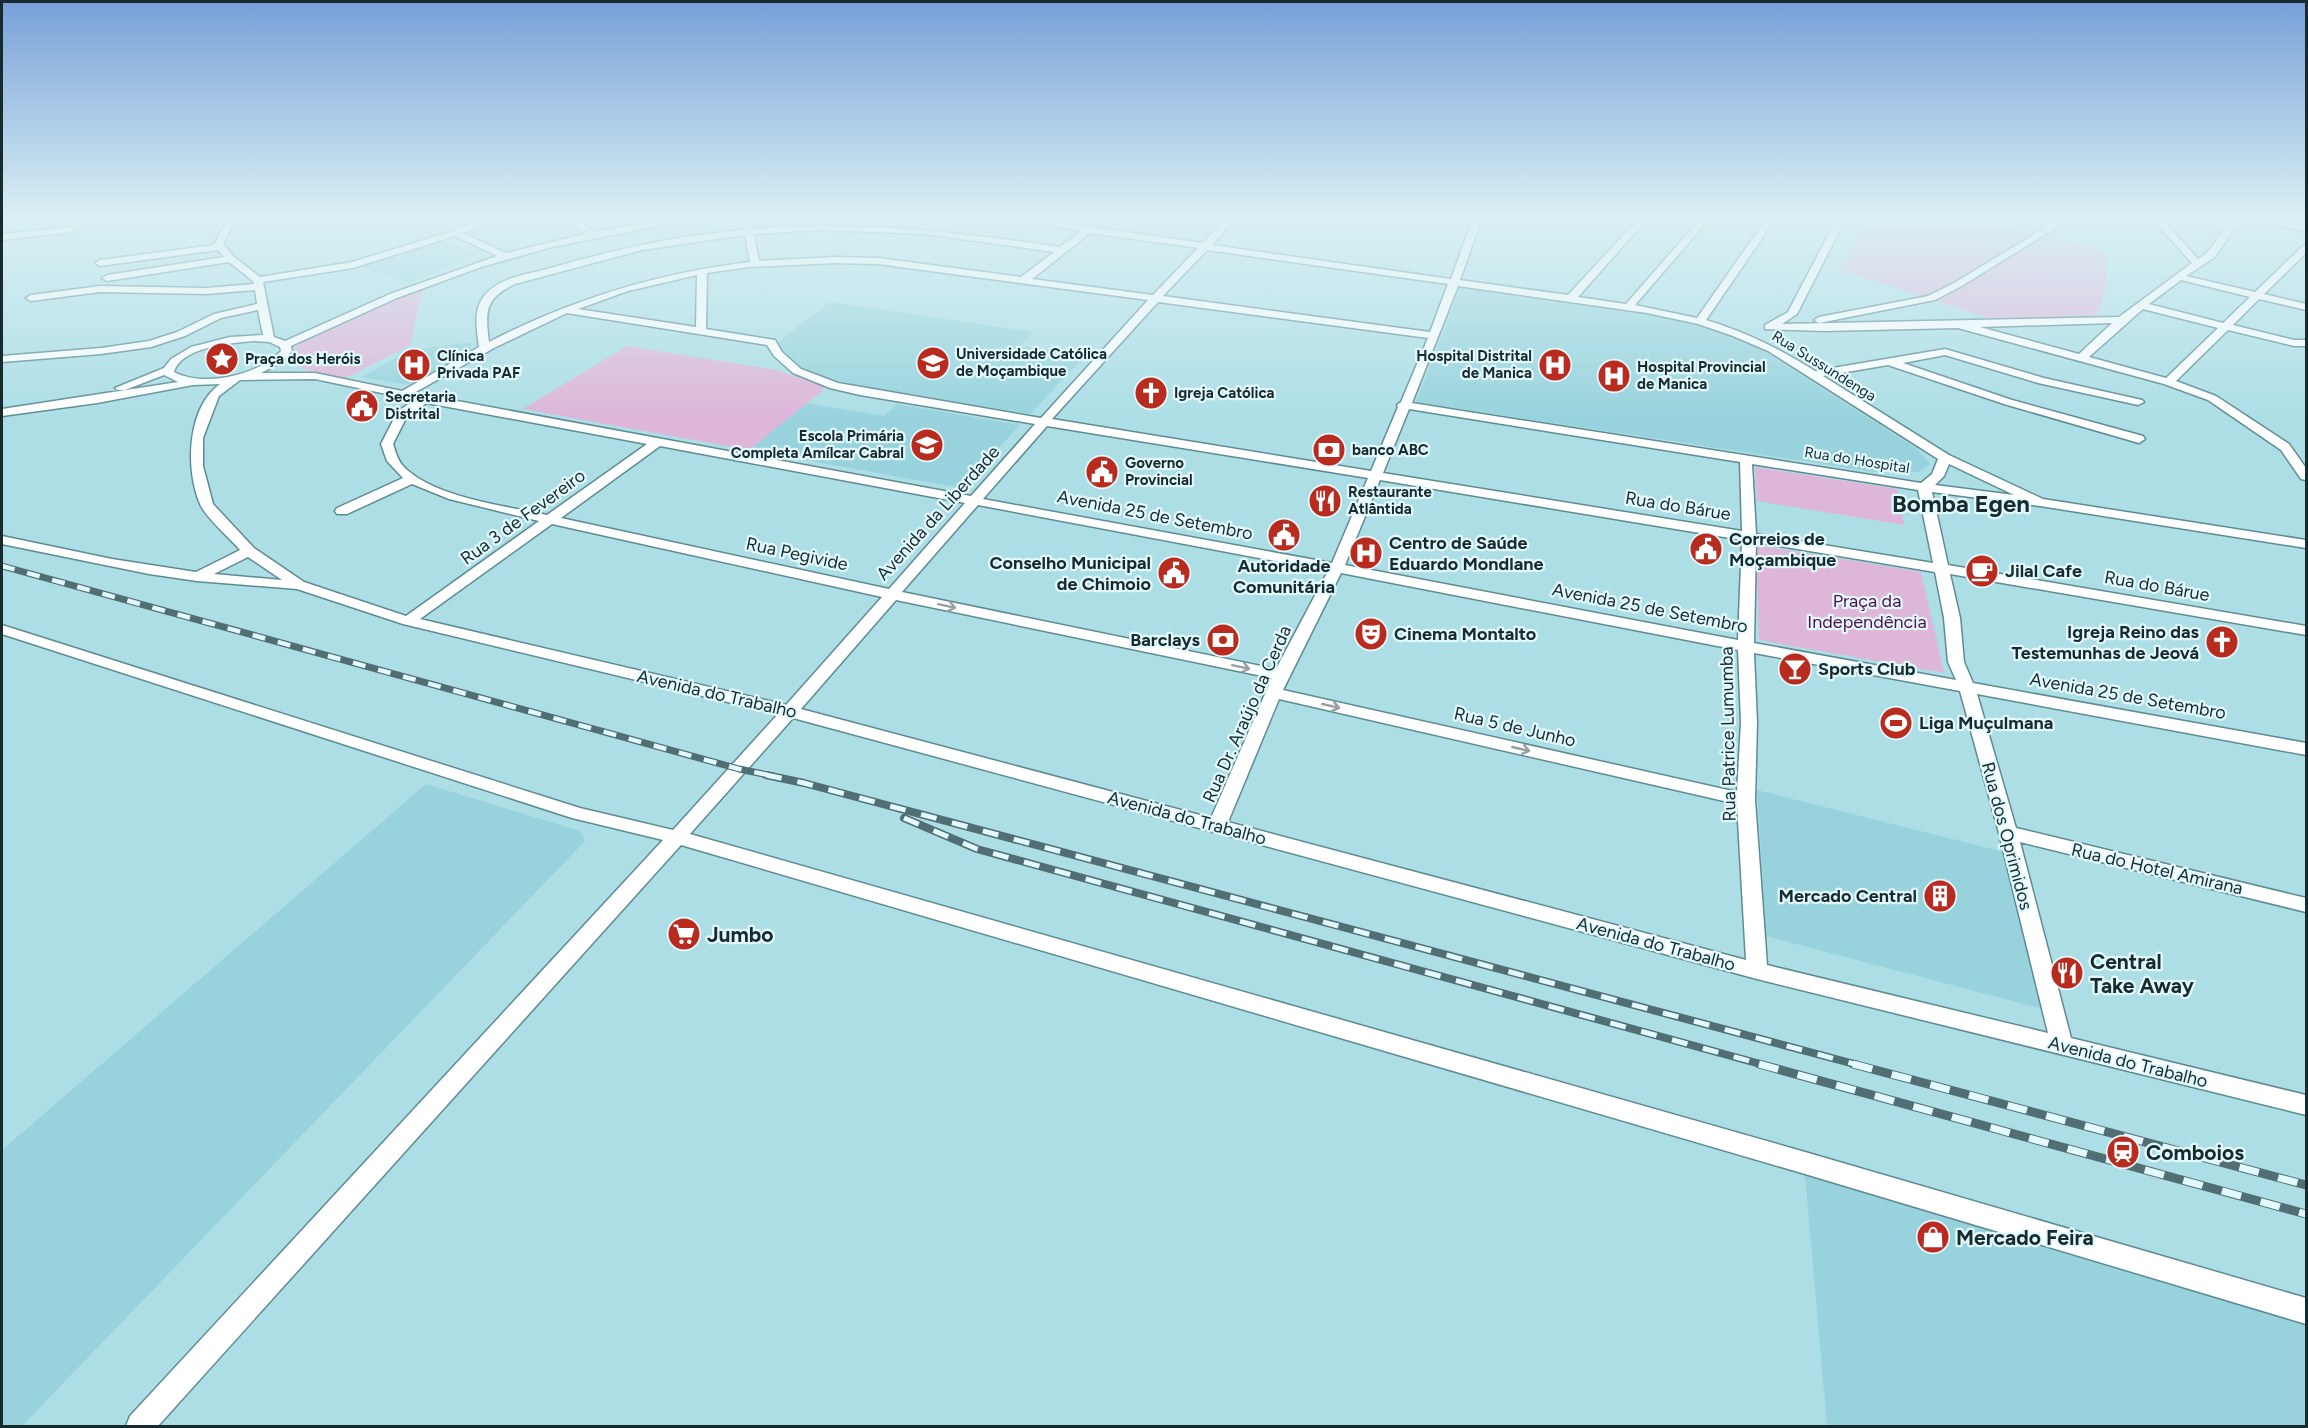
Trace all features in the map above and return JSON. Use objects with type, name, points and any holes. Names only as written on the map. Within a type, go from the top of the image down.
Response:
[{"type":"street","points":[[31,298],[100,289],[206,291],[247,285]]},
{"type":"street","points":[[258,285],[270,339],[284,351]]},
{"type":"street","points":[[2,407],[100,394],[125,387],[168,370],[172,363],[198,349],[235,340],[270,339],[328,324],[430,285]]},
{"type":"street","points":[[484,348],[483,306],[490,294],[507,285]]},
{"type":"street","points":[[403,395],[484,348],[566,310],[640,285]]},
{"type":"street","points":[[701,331],[702,285]]},
{"type":"street","points":[[1056,285],[1434,336]]},
{"type":"street","name":"Avenida da Liberdade","points":[[140,1426],[676,837],[1043,422],[1169,285]]},
{"type":"street","name":"Rua Dr. Araújo da Cerda","points":[[1217,826],[1281,675],[1336,568],[1455,285]]},
{"type":"street","name":"Rua Sussundenga","points":[[1460,285],[1570,298],[1701,320],[1747,337],[1772,349],[1945,458],[2040,502]]},
{"type":"street","points":[[1570,298],[1583,285]]},
{"type":"street","points":[[1628,307],[1648,285]]},
{"type":"street","points":[[1701,320],[1726,285]]},
{"type":"street","points":[[1747,337],[1771,327],[1792,314],[1807,285]]},
{"type":"street","points":[[1795,327],[1818,320],[1931,298],[1958,285]]},
{"type":"street","points":[[2081,358],[2122,320],[2171,285]]},
{"type":"street","points":[[2210,285],[2307,307]]},
{"type":"street","points":[[2168,382],[2268,285]]},
{"type":"street","points":[[2,359],[118,350],[151,344],[181,334],[218,316],[262,306]]},
{"type":"street","points":[[2143,306],[2294,343],[2307,343]]},
{"type":"street","name":"Rua do Bárue","points":[[566,310],[771,342],[777,355],[787,366],[832,385],[860,392],[1374,477],[1749,535],[2307,630]]},
{"type":"street","points":[[1771,327],[2122,320]]},
{"type":"street","points":[[2,413],[206,386],[239,377],[259,371],[284,351],[328,324]]},
{"type":"street","points":[[1957,324],[2168,382],[2212,398],[2285,447],[2307,476]]},
{"type":"street","name":"Avenida 25 de Setembro","points":[[284,351],[294,365],[315,376]]},
{"type":"street","points":[[1811,375],[1945,352],[2042,381],[2138,402]]},
{"type":"street","points":[[1889,362],[2008,402],[2139,439]]},
{"type":"street","points":[[168,370],[173,378],[206,386]]},
{"type":"street","name":"Avenida 25 de Setembro","points":[[239,377],[315,376],[403,395],[1967,688],[2307,748]]},
{"type":"street","name":"Avenida do Trabalho","points":[[206,386],[197,438],[197,466],[207,505],[249,551],[299,585],[408,621],[787,711],[1757,971],[2307,1105]]},
{"type":"street","name":"Rua Pegivide","points":[[425,399],[402,414],[387,444],[393,464],[412,479],[439,492],[549,519],[890,594],[1281,675]]},
{"type":"street","name":"Rua do Hospital","points":[[1403,405],[1746,460],[2040,502],[2307,544]]},
{"type":"street","name":"Rua 3 de Fevereiro","points":[[408,621],[658,442]]},
{"type":"street","points":[[2285,447],[2307,450]]},
{"type":"street","points":[[1924,487],[1938,476],[1945,458]]},
{"type":"street","name":"Rua Patrice Lumumba","points":[[1746,460],[1749,535],[1746,646],[1749,722],[1746,800],[1757,971]]},
{"type":"street","points":[[342,511],[412,479]]},
{"type":"street","name":"Rua dos Oprimidos","points":[[1924,487],[1953,618],[1956,662],[1967,688],[2008,833],[2062,1046]]},
{"type":"street","points":[[2,540],[115,566],[197,577],[299,585]]},
{"type":"street","points":[[197,577],[249,551]]},
{"type":"street","points":[[2,629],[578,814],[676,837],[1794,1159],[2307,1311]]},
{"type":"street","name":"Rua 5 de Junho","points":[[1274,693],[1746,800]]},
{"type":"street","name":"Rua do Hotel Amirana","points":[[2008,833],[2307,905]]},
{"type":"shaded area","name":"Hospital Provincial de Manica","points":[[1461,286],[1666,317],[1718,332],[1760,349],[1916,448],[1931,464],[1919,472],[1876,472],[1416,402]]},
{"type":"shaded area","name":"Universidade Católica de Moçambique","points":[[830,302],[1033,332],[1020,346],[1085,356],[1030,414],[854,385],[793,368],[775,344]]},
{"type":"shaded area","name":"Clínica Privada PAF","points":[[471,342],[471,351],[408,385],[361,377],[411,350]]},
{"type":"shaded area","name":"Escola Primária Completa Amílcar Cabral","points":[[806,403],[884,416],[897,404],[1020,425],[961,488],[749,450]]},
{"type":"shaded area","points":[[426,784],[580,831],[585,841],[22,1426],[2,1426],[2,1150]]},
{"type":"shaded area","name":"Mercado Central","points":[[1757,790],[2004,852],[2050,1011],[1766,936]]},
{"type":"shaded area","name":"Mercado Feira","points":[[1804,1164],[2306,1311],[2306,1426],[1827,1426]]},
{"type":"green space","points":[[1886,285],[2105,285],[2097,316],[1989,318]]},
{"type":"green space","points":[[423,288],[410,345],[344,379],[307,370],[292,355],[298,344],[308,334]]},
{"type":"green space","points":[[627,346],[777,370],[827,387],[749,450],[523,409]]},
{"type":"green space","points":[[1755,467],[1897,489],[1904,525],[1757,501]]},
{"type":"green space","name":"Praça da Independência","points":[[1756,545],[1921,572],[1944,673],[1759,640]]},
{"type":"railway","points":[[2,566],[739,769],[773,776]]},
{"type":"railway","points":[[766,775],[804,783],[1858,1065]]},
{"type":"railway","points":[[904,818],[977,849],[1764,1065]]},
{"type":"railway","points":[[1759,1064],[2306,1214]]},
{"type":"railway","points":[[1853,1064],[2306,1185]]},
{"type":"place","name":"Praça dos Heróis","points":[[222,359]]},
{"type":"place","name":"Universidade Católica de Moçambique","points":[[933,363]]},
{"type":"place","name":"Clínica Privada PAF","points":[[414,365]]},
{"type":"place","name":"Hospital Distrital de Manica","points":[[1555,365]]},
{"type":"place","name":"Hospital Provincial de Manica","points":[[1614,376]]},
{"type":"place","name":"Igreja Católica","points":[[1151,393]]},
{"type":"place","name":"Secretaria Distrital","points":[[362,406]]},
{"type":"place","name":"Escola Primária Completa Amílcar Cabral","points":[[927,445]]},
{"type":"place","name":"banco ABC","points":[[1329,450]]},
{"type":"place","name":"Governo Provincial","points":[[1102,472]]},
{"type":"place","name":"Restaurante Atlântida","points":[[1325,501]]},
{"type":"place","name":"Autoridade Comunitária","points":[[1284,535]]},
{"type":"place","name":"Correios de Moçambique","points":[[1706,549]]},
{"type":"place","name":"Centro de Saúde Eduardo Mondlane","points":[[1366,553]]},
{"type":"place","name":"Jilal Cafe","points":[[1982,571]]},
{"type":"place","name":"Conselho Municipal de Chimoio","points":[[1174,573]]},
{"type":"place","name":"Cinema Montalto","points":[[1371,634]]},
{"type":"place","name":"Barclays","points":[[1223,640]]},
{"type":"place","name":"Igreja Reino das Testemunhas de Jeová","points":[[2222,642]]},
{"type":"place","name":"Sports Club","points":[[1795,669]]},
{"type":"place","name":"Liga Muçulmana","points":[[1896,723]]},
{"type":"place","name":"Mercado Central","points":[[1940,896]]},
{"type":"place","name":"Jumbo","points":[[684,934]]},
{"type":"place","name":"Central Take Away","points":[[2067,973]]},
{"type":"place","name":"Comboios","points":[[2123,1152]]},
{"type":"place","name":"Mercado Feira","points":[[1933,1237]]},
{"type":"district","name":"Bomba Egen","points":[[1961,503]]}]
